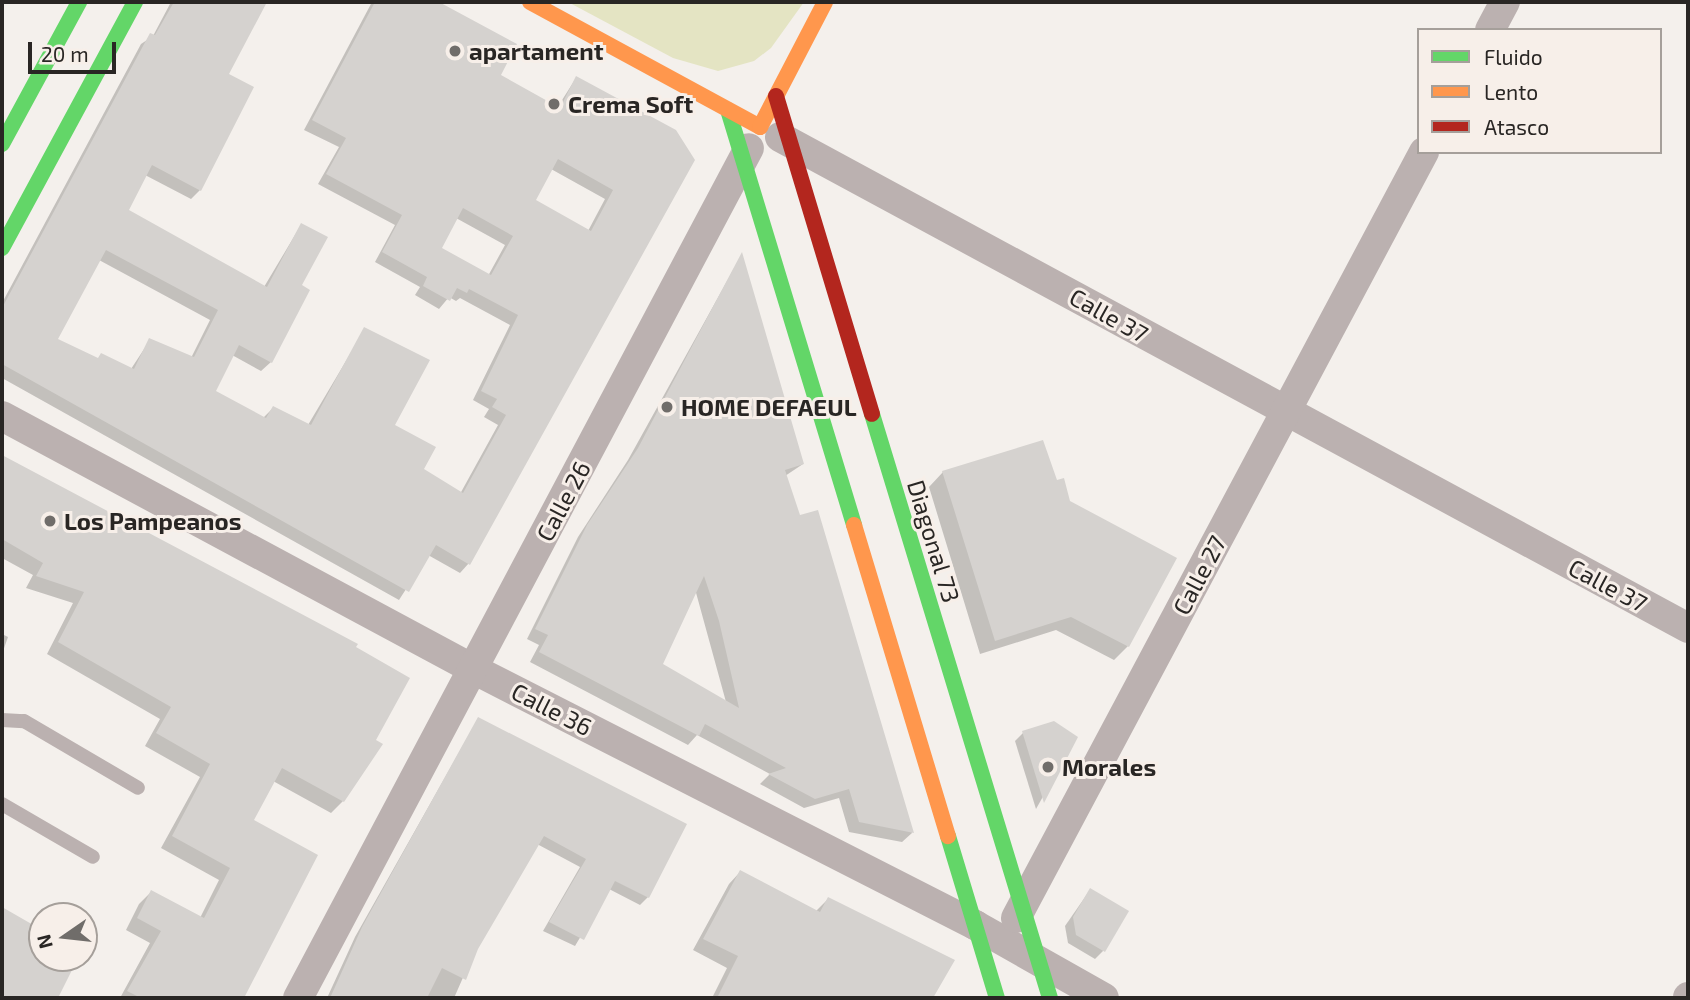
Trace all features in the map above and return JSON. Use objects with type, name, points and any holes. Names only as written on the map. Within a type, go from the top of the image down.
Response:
[{"type":"main road","points":[[2,144],[79,2]]},
{"type":"main road","points":[[2,247],[135,2]]},
{"type":"main road","name":"Calle 37","points":[[530,2],[760,127]]},
{"type":"main road","name":"Calle 26","points":[[760,127],[825,2]]},
{"type":"main road","name":"Diagonal 73","points":[[776,96],[1050,998]]},
{"type":"main road","points":[[728,110],[997,998]]},
{"type":"street","points":[[1491,28],[1505,2]]},
{"type":"street","name":"Calle 37","points":[[760,127],[1688,628]]},
{"type":"street","name":"Calle 26","points":[[298,998],[760,127]]},
{"type":"street","name":"Calle 27","points":[[973,998],[1423,154]]},
{"type":"street","name":"Calle 36","points":[[2,416],[473,669],[975,925],[1104,998]]},
{"type":"lane","points":[[2,720],[24,721],[138,788]]},
{"type":"lane","points":[[2,804],[93,857]]},
{"type":"green space","points":[[568,2],[804,2],[771,48],[754,61],[718,71],[673,58]]},
{"type":"building","points":[[174,2],[267,2],[229,74],[254,87],[201,191],[152,165],[129,210],[267,287],[301,223],[328,237],[302,285],[310,290],[272,363],[239,345],[216,391],[266,418],[273,406],[311,425],[364,327],[430,360],[395,425],[436,447],[424,469],[463,493],[506,415],[492,407],[497,399],[481,391],[518,315],[469,289],[467,293],[457,288],[450,301],[423,286],[427,277],[382,252],[402,215],[326,174],[346,138],[312,120],[375,2],[439,2],[517,44],[501,75],[560,108],[576,76],[676,130],[695,160],[470,565],[436,545],[409,592],[2,364],[2,308],[150,33],[155,35]],"holes":[[[558,159],[613,190],[591,231],[536,200]],[[463,208],[513,236],[491,275],[442,248]],[[106,250],[218,310],[194,357],[149,338],[134,369],[101,353],[98,358],[58,339]]]},
{"type":"building","points":[[742,252],[804,464],[785,470],[800,515],[818,510],[914,833],[859,822],[849,789],[815,799],[768,774],[786,768],[705,724],[699,736],[539,652],[548,635],[535,629],[587,525],[638,448]],"holes":[[[704,576],[719,621],[739,708],[663,664]]]},
{"type":"building","points":[[1043,440],[1057,480],[1064,478],[1070,501],[1177,558],[1129,647],[1071,617],[995,641],[942,471]]},
{"type":"building","points":[[2,455],[358,644],[356,647],[410,678],[376,740],[383,744],[344,802],[282,768],[254,820],[318,855],[244,998],[141,998],[127,991],[161,931],[137,918],[151,890],[204,918],[230,868],[172,836],[210,764],[156,733],[171,707],[58,642],[84,592],[36,576],[43,563],[2,539]]},
{"type":"building","points":[[478,717],[687,824],[649,898],[615,881],[584,940],[549,922],[586,859],[544,836],[478,949],[466,980],[442,968],[427,998],[330,998],[362,927]]},
{"type":"building","name":"Morales","points":[[1054,721],[1078,737],[1044,803],[1022,731]]},
{"type":"building","points":[[740,870],[820,912],[828,897],[955,960],[933,998],[717,998],[738,956],[703,939]]},
{"type":"building","points":[[1090,888],[1129,911],[1105,952],[1076,935],[1073,917]]},
{"type":"building","points":[[2,907],[28,922],[28,972],[71,972],[58,998],[2,998]]},
{"type":"traffic: fast","points":[[2,144],[79,2]]},
{"type":"traffic: fast","points":[[2,248],[135,2]]},
{"type":"traffic: fast","points":[[728,110],[854,525]]},
{"type":"traffic: fast","points":[[872,414],[1050,998]]},
{"type":"traffic: fast","points":[[948,836],[997,998]]},
{"type":"traffic: slow","points":[[530,2],[760,127],[825,2]]},
{"type":"traffic: slow","points":[[854,525],[948,836]]},
{"type":"traffic: jam","points":[[776,96],[872,414]]},
{"type":"place","name":"apartament","points":[[455,51]]},
{"type":"place","name":"Crema Soft","points":[[554,104]]},
{"type":"place","name":"HOME DEFAEUL","points":[[667,407]]},
{"type":"place","name":"Los Pampeanos","points":[[50,521]]},
{"type":"place","name":"Morales","points":[[1048,767]]}]
